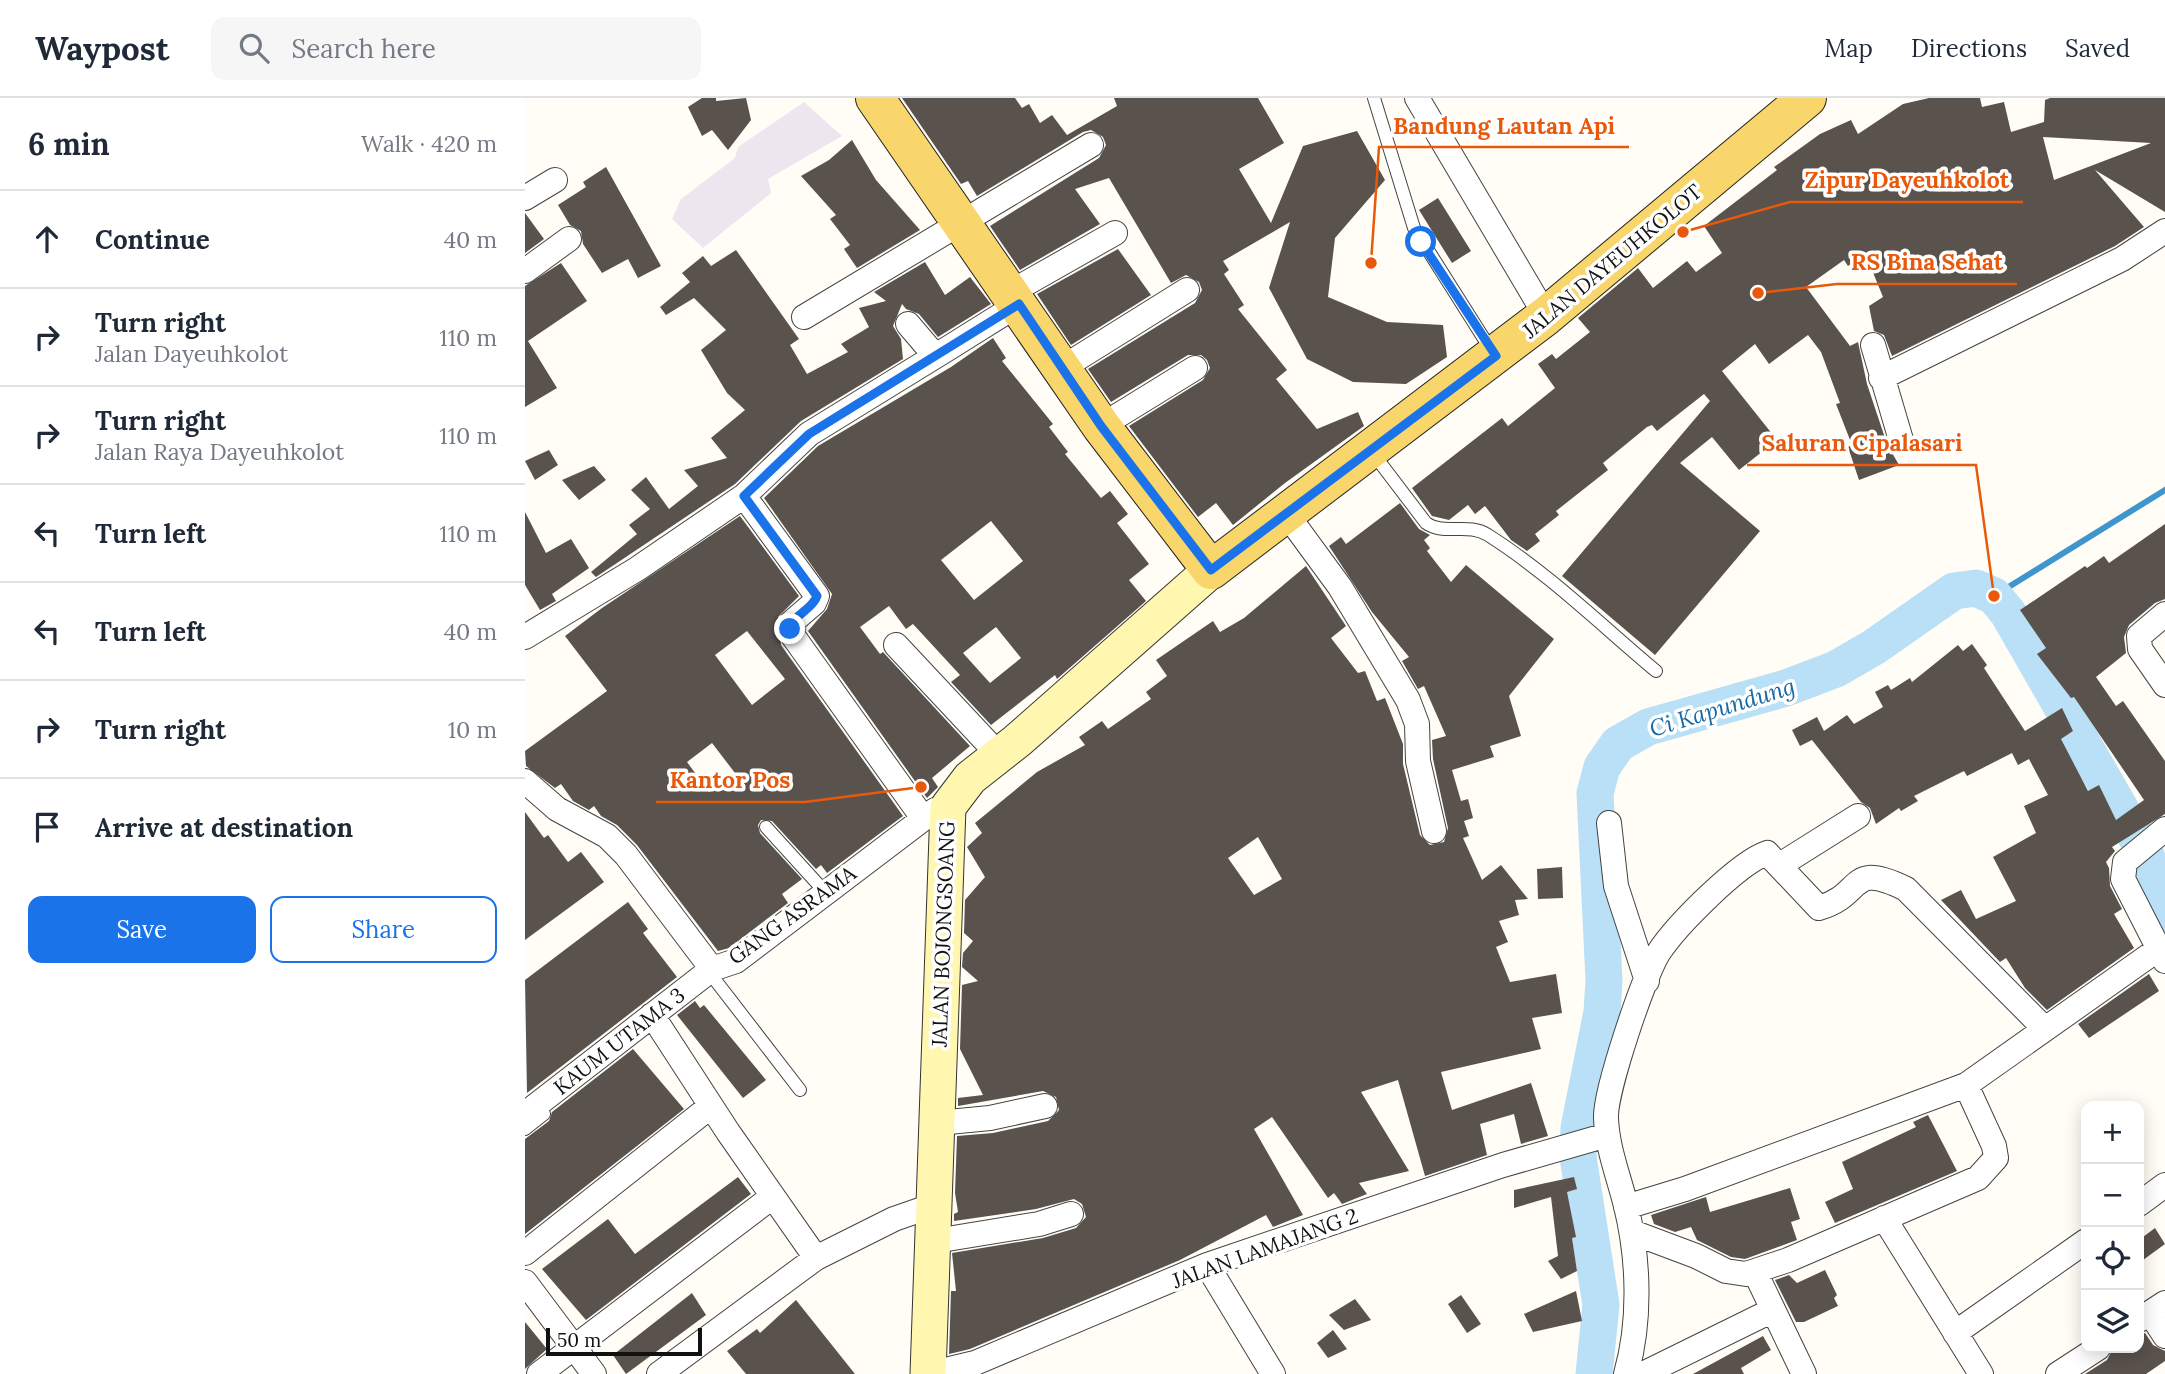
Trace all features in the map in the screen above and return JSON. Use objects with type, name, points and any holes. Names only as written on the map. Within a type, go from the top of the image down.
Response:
[{"type":"main road","points":[[875,98],[962,220],[1101,426],[1211,570]]},
{"type":"main road","name":"JALAN DAYEUHKOLOT","points":[[1211,570],[1496,356],[1807,98]]},
{"type":"main road","name":"JALAN BOJONGSOANG","points":[[929,1374],[937,1204],[944,843],[952,798],[999,744],[1211,570]]},
{"type":"street","points":[[1417,98],[1546,316]]},
{"type":"street","points":[[804,317],[1091,145]]},
{"type":"street","points":[[525,198],[555,180]]},
{"type":"street","points":[[1881,378],[2122,259],[2165,231]]},
{"type":"street","points":[[525,637],[637,569],[744,496],[809,434],[939,354],[1015,298],[1115,233]]},
{"type":"street","points":[[525,271],[569,239]]},
{"type":"street","points":[[1062,368],[1187,290]]},
{"type":"street","points":[[908,324],[931,351],[939,354]]},
{"type":"street","points":[[1873,345],[1901,440]]},
{"type":"street","points":[[1101,426],[1195,368]]},
{"type":"street","points":[[744,496],[817,596],[814,603],[792,622],[793,636],[923,818]]},
{"type":"street","points":[[1285,512],[1347,597],[1408,700],[1417,724],[1418,761],[1434,831]]},
{"type":"street","points":[[2165,614],[2139,636],[2140,649],[2165,685]]},
{"type":"street","points":[[896,645],[999,744]]},
{"type":"street","name":"GANG ASRAMA","points":[[527,788],[557,809],[607,836],[626,855],[712,973],[736,961],[952,798]]},
{"type":"street","points":[[1780,865],[1858,816]]},
{"type":"street","points":[[1609,823],[1616,886],[1647,981]]},
{"type":"street","points":[[1626,1207],[1685,1189],[1966,1085],[2044,1028],[2161,955],[2123,879],[2125,862],[2160,833]]},
{"type":"street","points":[[1626,1374],[1635,1324],[1636,1272],[1632,1232],[1626,1207],[1602,1136],[1609,1089],[1658,953],[1709,896],[1764,853],[1771,855],[1819,908],[1868,876],[1881,877],[1906,890],[2044,1028]]},
{"type":"street","name":"KAUM UTAMA 3","points":[[525,1114],[655,1019],[712,973]]},
{"type":"street","points":[[655,1019],[772,1198],[816,1258]]},
{"type":"street","points":[[1632,1232],[1696,1256],[1725,1271],[1755,1272],[1977,1178],[1996,1158],[1994,1146],[1966,1085]]},
{"type":"street","points":[[525,1253],[711,1106]]},
{"type":"street","points":[[938,1123],[990,1118],[1045,1106]]},
{"type":"street","name":"JALAN LAMAJANG 2","points":[[929,1374],[975,1363],[1207,1265],[1563,1146],[1602,1136]]},
{"type":"street","points":[[2144,1200],[2165,1185]]},
{"type":"street","points":[[539,1374],[772,1198]]},
{"type":"street","points":[[659,1374],[816,1258],[894,1219],[937,1204]]},
{"type":"street","points":[[935,1241],[1039,1224],[1071,1214]]},
{"type":"street","points":[[1884,1218],[1981,1374]]},
{"type":"street","points":[[1955,1333],[2081,1245]]},
{"type":"street","points":[[1207,1265],[1273,1374]]},
{"type":"street","points":[[1755,1272],[1804,1374]]},
{"type":"street","points":[[525,1282],[594,1374]]},
{"type":"street","points":[[1643,1374],[1773,1310]]},
{"type":"street","points":[[2151,1312],[2165,1336]]},
{"type":"street","points":[[2059,1374],[2090,1353]]},
{"type":"lane","points":[[1374,98],[1414,228],[1496,356]]},
{"type":"lane","points":[[1370,450],[1426,523],[1438,529],[1475,529],[1485,533],[1517,555],[1656,671]]},
{"type":"lane","points":[[766,827],[826,893]]},
{"type":"lane","points":[[712,973],[800,1090]]},
{"type":"lane","points":[[525,1129],[655,1019]]},
{"type":"shaded area","points":[[804,102],[842,136],[768,179],[771,193],[703,248],[672,219],[681,199],[735,158],[738,147]]},
{"type":"building","points":[[702,98],[716,98],[716,101],[746,98],[751,120],[728,150],[712,130],[702,136],[688,107]]},
{"type":"building","points":[[902,98],[1015,98],[1022,108],[1029,104],[1040,123],[1052,115],[1067,135],[1117,106],[1114,98],[1258,98],[1284,143],[1239,169],[1271,223],[1303,146],[1357,131],[1385,180],[1335,238],[1328,297],[1387,322],[1443,325],[1447,357],[1406,384],[1353,382],[1307,359],[1269,288],[1290,222],[1223,261],[1229,270],[1224,274],[1244,305],[1238,309],[1287,370],[1276,379],[1317,429],[1358,412],[1364,426],[1285,483],[1233,525],[1216,503],[1198,517],[1129,426],[1203,380],[1210,368],[1207,360],[1201,355],[1188,355],[1111,402],[1088,369],[1195,303],[1202,290],[1199,282],[1186,275],[1171,283],[1109,178],[1075,189],[1100,224],[1020,270],[990,226],[1099,158],[1106,145],[1103,137],[1091,130],[1083,132],[977,196],[968,181],[961,184]]},
{"type":"building","points":[[1929,98],[1980,98],[1982,107],[2004,102],[2011,132],[2044,122],[2045,100],[2050,98],[2165,98],[2165,212],[2095,170],[2144,227],[2115,246],[1892,356],[1884,335],[1874,331],[1869,306],[1883,297],[1865,253],[1848,266],[1844,260],[1806,287],[1850,346],[1858,342],[1867,384],[1887,444],[1899,465],[1859,480],[1848,447],[1852,445],[1836,404],[1840,403],[1821,352],[1808,335],[1769,364],[1755,344],[1722,371],[1777,440],[1739,470],[1712,437],[1680,463],[1760,531],[1655,655],[1562,576],[1710,401],[1704,394],[1657,431],[1652,425],[1647,427],[1603,463],[1608,470],[1556,511],[1559,515],[1535,534],[1540,541],[1527,551],[1511,540],[1485,506],[1475,514],[1468,505],[1449,520],[1432,516],[1412,488],[1502,418],[1508,426],[1555,388],[1538,364],[1552,354],[1556,359],[1590,332],[1578,318],[1638,268],[1653,288],[1687,261],[1696,272],[1722,253],[1704,226],[1777,170],[1774,167],[1820,134],[1851,120],[1858,134],[1903,104]],"holes":[[[2043,137],[2151,143],[2054,180]]]},
{"type":"building","points":[[852,140],[876,180],[920,230],[857,268],[844,249],[850,245],[830,219],[836,215],[801,176],[829,160]]},
{"type":"building","points":[[606,167],[661,266],[638,278],[628,259],[602,273],[583,244],[581,231],[570,225],[558,205],[586,187],[583,182]]},
{"type":"building","points":[[1438,198],[1471,251],[1452,263],[1419,210]]},
{"type":"building","points":[[525,213],[544,239],[525,253]]},
{"type":"building","points":[[1118,249],[1151,295],[1071,345],[1037,294]]},
{"type":"building","points":[[736,250],[799,339],[790,345],[807,374],[848,352],[841,344],[869,327],[859,308],[886,301],[874,292],[925,262],[945,295],[970,277],[991,304],[938,337],[919,314],[906,309],[902,304],[893,326],[901,339],[903,359],[801,421],[735,484],[596,577],[591,572],[637,534],[629,525],[650,509],[631,490],[646,477],[669,509],[698,486],[684,470],[727,458],[711,438],[745,410],[727,393],[701,350],[726,330],[694,298],[666,315],[660,307],[690,282],[682,273],[703,256],[711,266]]},
{"type":"building","points":[[561,263],[587,301],[528,341],[557,388],[525,407],[525,286]]},
{"type":"building","points":[[993,338],[1006,358],[1002,361],[1053,424],[1049,427],[1068,452],[1065,454],[1101,498],[1110,491],[1128,514],[1117,523],[1149,564],[1129,580],[1146,601],[1057,679],[1055,675],[991,725],[951,682],[960,675],[913,624],[906,629],[889,606],[860,627],[880,654],[883,652],[970,746],[932,778],[938,787],[927,798],[808,631],[827,609],[832,594],[764,498],[818,446],[951,367]],"holes":[[[991,521],[1023,561],[974,600],[941,560]],[[996,627],[1021,658],[990,683],[963,653]]]},
{"type":"building","points":[[549,450],[558,465],[535,480],[525,461]]},
{"type":"building","points":[[594,466],[606,480],[579,500],[562,480]]},
{"type":"building","points":[[1400,503],[1419,529],[1430,535],[1424,540],[1430,548],[1427,551],[1451,582],[1466,565],[1554,639],[1509,696],[1521,736],[1490,746],[1494,757],[1452,770],[1461,801],[1468,799],[1473,818],[1464,821],[1469,836],[1463,838],[1482,880],[1501,865],[1528,899],[1515,900],[1519,915],[1499,921],[1508,942],[1496,947],[1510,982],[1556,974],[1562,1013],[1532,1018],[1541,1049],[1441,1072],[1452,1110],[1531,1083],[1548,1136],[1521,1144],[1514,1114],[1480,1124],[1487,1155],[1425,1176],[1398,1080],[1361,1092],[1409,1171],[1359,1183],[1367,1194],[1342,1204],[1334,1193],[1328,1198],[1272,1117],[1254,1129],[1303,1215],[1273,1227],[1266,1215],[1180,1260],[970,1349],[949,1354],[951,1291],[956,1291],[952,1253],[1043,1238],[1076,1228],[1086,1217],[1082,1204],[1074,1199],[1036,1209],[954,1221],[954,1214],[958,1212],[955,1193],[957,1136],[993,1133],[1048,1121],[1059,1110],[1056,1097],[1043,1091],[958,1106],[958,1098],[983,1095],[960,1049],[962,985],[978,981],[962,967],[963,953],[973,941],[964,933],[965,900],[985,877],[967,847],[982,833],[975,823],[1037,772],[1085,745],[1079,737],[1102,721],[1108,729],[1151,699],[1146,692],[1167,676],[1156,660],[1213,621],[1220,632],[1244,618],[1306,566],[1346,626],[1331,638],[1358,673],[1365,671],[1377,701],[1385,698],[1403,744],[1403,764],[1420,835],[1430,845],[1444,842],[1448,828],[1433,759],[1432,740],[1446,736],[1424,686],[1418,689],[1402,661],[1409,657],[1372,612],[1329,546],[1341,537],[1346,544]],"holes":[[[1258,837],[1282,879],[1254,895],[1228,858]]]},
{"type":"building","points":[[525,512],[546,553],[571,539],[589,568],[552,594],[556,601],[540,610],[525,585]]},
{"type":"building","points":[[740,516],[799,596],[778,617],[781,645],[903,816],[827,873],[821,865],[816,869],[772,821],[761,820],[758,825],[760,833],[802,879],[782,894],[788,903],[729,948],[718,951],[637,845],[617,825],[601,816],[594,806],[589,810],[573,801],[561,784],[555,788],[526,766],[525,751],[607,691],[565,636],[602,608]],"holes":[[[747,631],[785,679],[752,705],[715,655]],[[712,743],[735,773],[709,792],[687,762]]]},
{"type":"building","points":[[2165,524],[2165,599],[2155,603],[2129,625],[2124,637],[2126,653],[2096,677],[2116,706],[2123,701],[2165,761],[2165,814],[2112,847],[2115,851],[2106,862],[2110,886],[2122,909],[2114,914],[2134,948],[2047,1010],[2025,988],[2006,958],[2000,962],[1941,900],[1961,890],[1976,919],[2016,901],[1993,857],[2036,833],[2024,806],[2048,795],[2029,759],[2018,765],[2012,753],[1967,776],[1964,771],[1914,796],[1918,801],[1901,811],[1899,808],[1876,824],[1870,808],[1861,802],[1812,740],[1800,746],[1792,730],[1817,717],[1824,731],[1847,715],[1854,724],[1883,707],[1875,692],[1888,685],[1891,690],[1910,678],[1912,682],[1958,645],[1963,651],[1972,644],[1987,665],[1984,668],[2025,731],[2062,708],[2073,731],[2061,739],[2088,791],[2099,785],[2116,820],[2144,800],[2074,697],[2071,698],[2037,654],[2046,648],[2020,610],[2085,566],[2087,568],[2104,556],[2109,563]]},
{"type":"building","points":[[525,812],[544,838],[548,835],[568,862],[581,852],[604,882],[525,940]]},
{"type":"building","points":[[1562,867],[1563,898],[1538,899],[1537,869]]},
{"type":"building","points":[[628,902],[648,929],[643,933],[677,977],[527,1093],[525,980]]},
{"type":"building","points":[[2149,974],[2159,991],[2089,1038],[2078,1024]]},
{"type":"building","points":[[695,1001],[700,1008],[704,1005],[766,1080],[743,1098],[677,1015]]},
{"type":"building","points":[[633,1049],[684,1109],[525,1234],[525,1139],[549,1121],[552,1112]]},
{"type":"building","points":[[1928,1115],[1957,1171],[1835,1223],[1825,1202],[1853,1189],[1842,1162],[1916,1127],[1913,1122]]},
{"type":"building","points":[[738,1177],[751,1194],[586,1320],[542,1269],[608,1219],[635,1254]]},
{"type":"building","points":[[1574,1177],[1577,1189],[1567,1192],[1576,1237],[1572,1238],[1577,1271],[1561,1279],[1548,1261],[1558,1256],[1551,1197],[1514,1208],[1514,1190]]},
{"type":"building","points":[[1790,1188],[1800,1219],[1791,1222],[1797,1240],[1745,1259],[1731,1257],[1697,1240],[1691,1227],[1675,1232],[1654,1224],[1651,1215],[1706,1197],[1710,1212]]},
{"type":"building","points":[[2155,1228],[2165,1244],[2144,1259],[2144,1236]]},
{"type":"building","points":[[1825,1270],[1837,1295],[1834,1298],[1838,1306],[1804,1322],[1796,1322],[1775,1280],[1789,1275],[1797,1283]]},
{"type":"building","points":[[1576,1291],[1582,1321],[1533,1332],[1524,1314]]},
{"type":"building","points":[[692,1293],[706,1315],[626,1374],[613,1355]]},
{"type":"building","points":[[1461,1295],[1481,1324],[1467,1333],[1448,1304]]},
{"type":"building","points":[[1355,1299],[1371,1320],[1344,1330],[1329,1315]]},
{"type":"building","points":[[796,1300],[855,1374],[746,1374],[727,1351],[757,1329],[760,1333]]},
{"type":"building","points":[[525,1322],[547,1349],[525,1369]]},
{"type":"building","points":[[1333,1330],[1347,1349],[1328,1358],[1317,1343]]},
{"type":"building","points":[[2144,1333],[2153,1345],[2165,1351],[2165,1361],[2146,1374],[2085,1374],[2107,1360],[2110,1353],[2144,1353]]},
{"type":"building","points":[[1763,1336],[1771,1350],[1741,1368],[1744,1374],[1693,1374]]},
{"type":"waterway","points":[[1994,596],[2165,490]]},
{"type":"waterway","name":"Ci Kapundung","points":[[1594,1374],[1601,1305],[1578,1157],[1579,1128],[1602,1012],[1604,980],[1595,793],[1602,767],[1618,744],[1648,727],[1786,688],[1836,669],[1874,647],[1954,591],[1976,588],[1994,596],[2008,613],[2145,852],[2165,915]]},
{"type":"place","name":"Zipur Dayeuhkolot","points":[[1683,232]]},
{"type":"place","name":"Bandung Lautan Api","points":[[1371,263]]},
{"type":"place","name":"RS Bina Sehat","points":[[1758,293]]},
{"type":"place","name":"Saluran Cipalasari","points":[[1994,596]]},
{"type":"place","name":"Kantor Pos","points":[[921,787]]},
{"type":"route","points":[[790,629],[792,622],[814,603],[817,596],[744,496],[775,463],[809,434],[902,379],[1019,304],[1101,426],[1211,570],[1496,356],[1421,242]]}]
